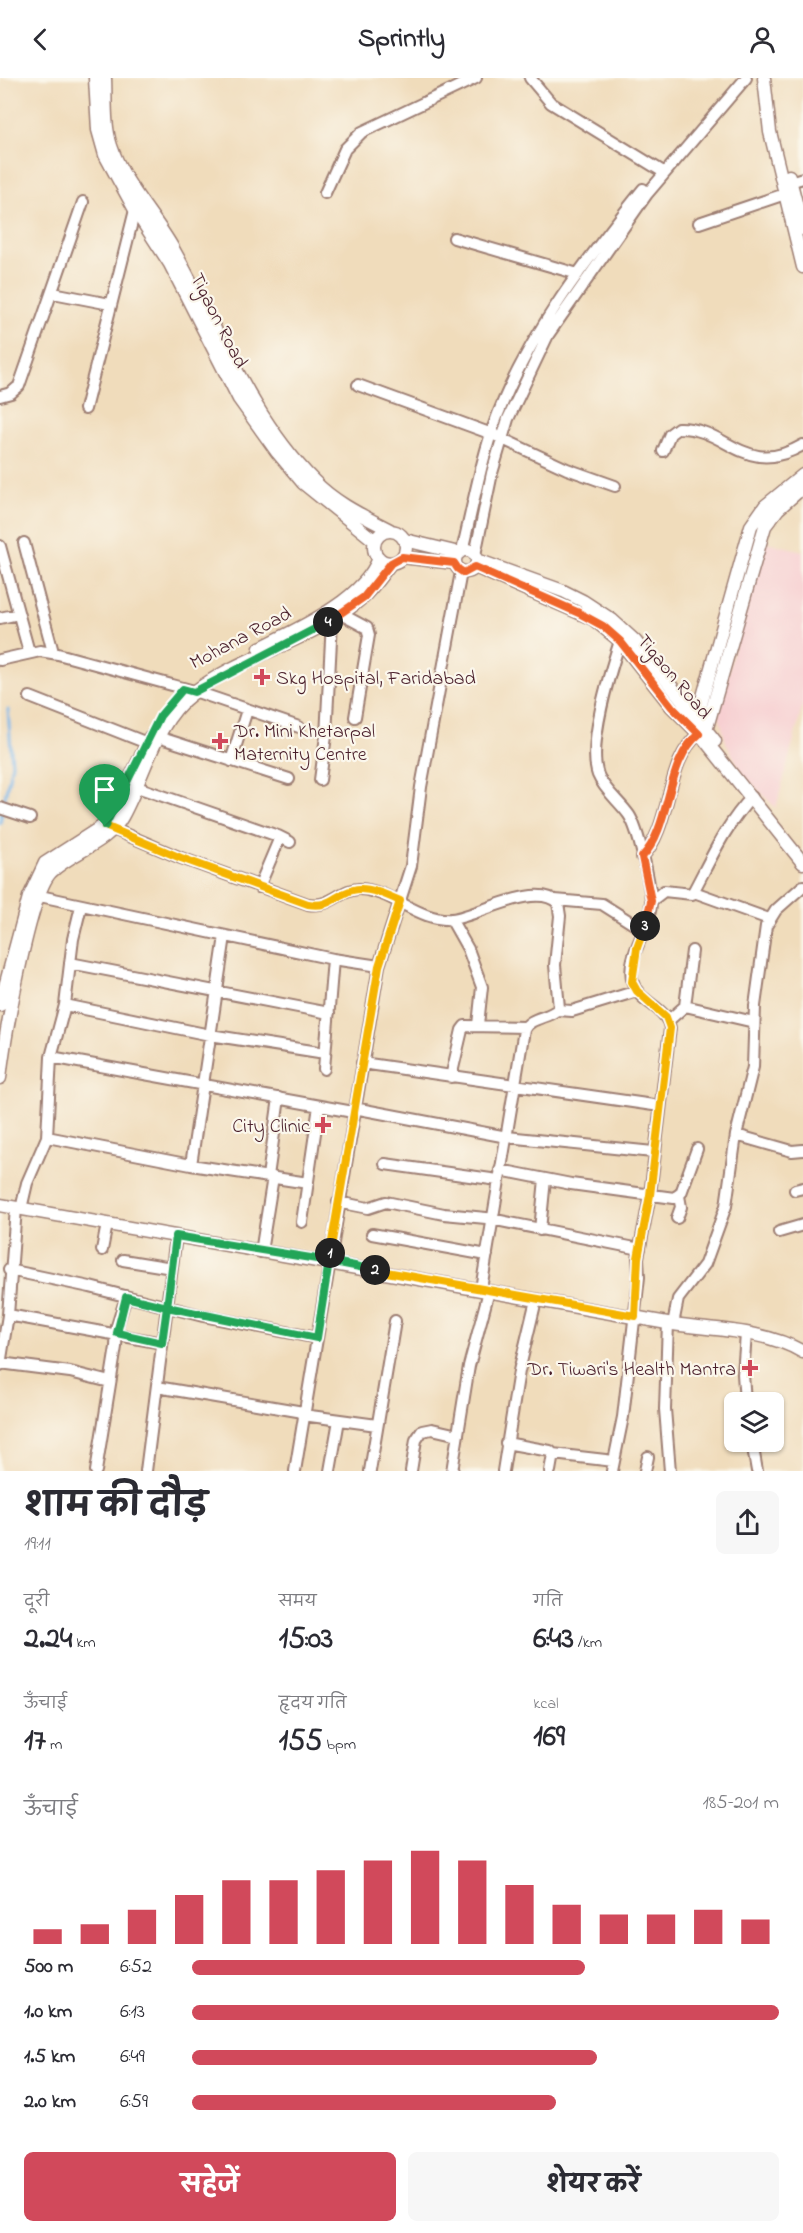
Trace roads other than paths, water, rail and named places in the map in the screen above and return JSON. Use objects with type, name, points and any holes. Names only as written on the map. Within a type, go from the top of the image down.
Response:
[{"type":"street","name":"Tigaon Road","points":[[95,78],[97,121],[105,155],[227,365],[265,419],[312,479],[344,506],[390,530]]},
{"type":"street","name":"Tigaon Road","points":[[105,78],[108,136],[112,149],[173,248],[227,365],[239,399],[277,452],[303,483],[375,541]]},
{"type":"street","points":[[325,193],[345,149],[362,132],[476,78]]},
{"type":"street","points":[[530,78],[551,103],[662,171]]},
{"type":"street","points":[[295,1471],[353,1110],[379,966],[411,867],[421,787],[459,559],[513,378],[555,306],[578,274],[735,78]]},
{"type":"street","points":[[476,561],[469,550],[459,559],[391,560],[374,547],[375,541],[383,532],[396,531],[405,540],[459,559],[468,573],[476,561],[497,436],[548,335],[662,171],[746,78]]},
{"type":"street","points":[[764,78],[769,123],[803,229]]},
{"type":"street","points":[[771,78],[776,121],[803,267]]},
{"type":"street","points":[[699,223],[791,195],[803,178]]},
{"type":"street","points":[[0,396],[10,393],[19,386],[83,202]]},
{"type":"street","points":[[85,409],[135,210]]},
{"type":"street","points":[[454,238],[578,274]]},
{"type":"street","points":[[53,293],[111,303]]},
{"type":"street","points":[[358,385],[497,436],[567,469],[615,486]]},
{"type":"street","points":[[663,451],[670,434],[678,429],[694,430],[761,458],[793,450],[803,445]]},
{"type":"street","points":[[699,727],[751,526],[765,506],[803,475]]},
{"type":"street","points":[[642,857],[654,840],[684,753],[699,727],[765,526],[778,509],[803,487]]},
{"type":"street","points":[[391,560],[406,546],[405,540]]},
{"type":"street","points":[[24,543],[53,652]]},
{"type":"street","points":[[0,546],[29,652]]},
{"type":"street","name":"Mohana Road","points":[[189,690],[336,617],[364,597],[391,560]]},
{"type":"street","name":"Mohana Road","points":[[110,828],[153,740],[189,690],[337,604],[363,584],[375,570],[391,560]]},
{"type":"street","name":"Tigaon Road","points":[[476,561],[586,616],[620,641],[672,707],[699,727]]},
{"type":"street","name":"Tigaon Road","points":[[476,561],[563,591],[606,615],[635,641],[803,863]]},
{"type":"street","points":[[0,618],[18,614]]},
{"type":"street","points":[[320,780],[336,617],[367,628],[369,635],[355,717]]},
{"type":"street","points":[[506,1443],[548,1450],[553,1454],[613,1466],[622,1423],[635,1316],[640,1249],[650,1195],[653,1152],[670,1035],[668,1020],[637,991],[632,978],[643,930],[650,913],[651,901],[634,824],[601,781],[597,769],[601,711],[620,641]]},
{"type":"street","points":[[0,660],[29,652],[53,652],[189,690],[299,727]]},
{"type":"street","points":[[30,698],[153,740],[231,760],[289,779]]},
{"type":"street","points":[[231,760],[247,710]]},
{"type":"street","points":[[699,727],[803,850]]},
{"type":"street","name":"Mohana Road","points":[[0,1078],[16,986],[40,896],[50,874],[110,828],[137,786],[153,740]]},
{"type":"street","points":[[137,786],[290,842]]},
{"type":"street","points":[[651,901],[664,891],[688,895],[694,892],[714,852],[742,808],[752,797]]},
{"type":"street","points":[[0,808],[30,818]]},
{"type":"street","points":[[0,1005],[29,897],[45,863],[110,828],[259,887],[317,905],[327,904],[356,889],[380,893],[422,913],[451,919],[521,898],[547,896],[555,900],[602,904],[643,930]]},
{"type":"street","points":[[259,887],[278,843],[278,836]]},
{"type":"street","points":[[670,1471],[665,1409],[670,1323],[678,1299],[705,1264],[726,1206],[736,1135],[753,1067],[759,965],[769,919],[803,886]]},
{"type":"street","points":[[694,892],[769,919]]},
{"type":"street","points":[[40,896],[333,959],[379,966]]},
{"type":"street","points":[[555,900],[560,909],[555,965],[558,1010]]},
{"type":"street","points":[[81,906],[74,932],[65,1005],[51,1057],[47,1137],[18,1208],[9,1270],[8,1315],[0,1364],[70,1372],[110,1382]]},
{"type":"street","points":[[451,919],[468,949],[482,987],[478,1025]]},
{"type":"street","points":[[191,1165],[225,936]]},
{"type":"street","points":[[668,1020],[685,1006],[692,951]]},
{"type":"street","points":[[324,1069],[333,959]]},
{"type":"street","points":[[70,963],[329,1013]]},
{"type":"street","points":[[452,1471],[469,1365],[485,1290],[487,1255],[499,1175],[525,1027],[532,1021],[558,1010],[572,1011],[637,991]]},
{"type":"street","points":[[65,1005],[210,1035],[325,1053]]},
{"type":"street","points":[[685,1006],[754,1022]]},
{"type":"street","points":[[451,1077],[463,1028],[478,1025],[525,1027]]},
{"type":"street","points":[[51,1057],[507,1137],[653,1152]]},
{"type":"street","points":[[362,1063],[515,1087],[660,1106]]},
{"type":"street","points":[[261,1252],[279,1098]]},
{"type":"street","points":[[302,1222],[320,1106]]},
{"type":"street","points":[[736,1135],[789,1150],[803,1150]]},
{"type":"street","points":[[47,1137],[191,1165],[308,1183]]},
{"type":"street","points":[[677,1218],[681,1207],[679,1196],[697,1149]]},
{"type":"street","points":[[386,1164],[545,1179],[674,1198],[679,1196]]},
{"type":"street","points":[[540,1230],[545,1179]]},
{"type":"street","points":[[338,1202],[368,1208],[386,1202],[444,1214],[493,1219],[640,1249]]},
{"type":"street","points":[[0,1205],[261,1252],[329,1261],[536,1300],[746,1334],[782,1341],[803,1352]]},
{"type":"street","points":[[102,1250],[107,1224]]},
{"type":"street","points":[[779,1232],[803,1226]]},
{"type":"street","points":[[372,1234],[487,1255]]},
{"type":"street","points":[[146,1471],[176,1236]]},
{"type":"street","points":[[123,1260],[172,1268]]},
{"type":"street","points":[[9,1270],[167,1307],[317,1338]]},
{"type":"street","points":[[96,1471],[117,1333],[126,1297]]},
{"type":"street","points":[[502,1471],[536,1300]]},
{"type":"street","points":[[8,1315],[162,1343]]},
{"type":"street","points":[[370,1471],[395,1321]]},
{"type":"street","points":[[744,1392],[743,1374],[746,1334]]},
{"type":"street","points":[[157,1387],[377,1425]]},
{"type":"street","points":[[330,1471],[339,1420]]},
{"type":"street","points":[[411,1471],[416,1440],[422,1431],[432,1429],[458,1435]]},
{"type":"street","points":[[754,1452],[757,1471]]},
{"type":"street","points":[[550,1471],[553,1454]]},
{"type":"street","points":[[645,1471],[648,1456]]},
{"type":"waterway","points":[[3,806],[12,764],[8,710]]},
{"type":"waterway","points":[[0,823],[2,812]]},
{"type":"place","name":"Skg Hospital, Faridabad","points":[[262,677]]},
{"type":"place","name":"Dr. Mini Khetarpal Maternity Centre","points":[[220,741]]},
{"type":"place","name":"City Clinic","points":[[323,1125]]},
{"type":"place","name":"Dr. Tiwari's Health Mantra","points":[[750,1368]]}]
